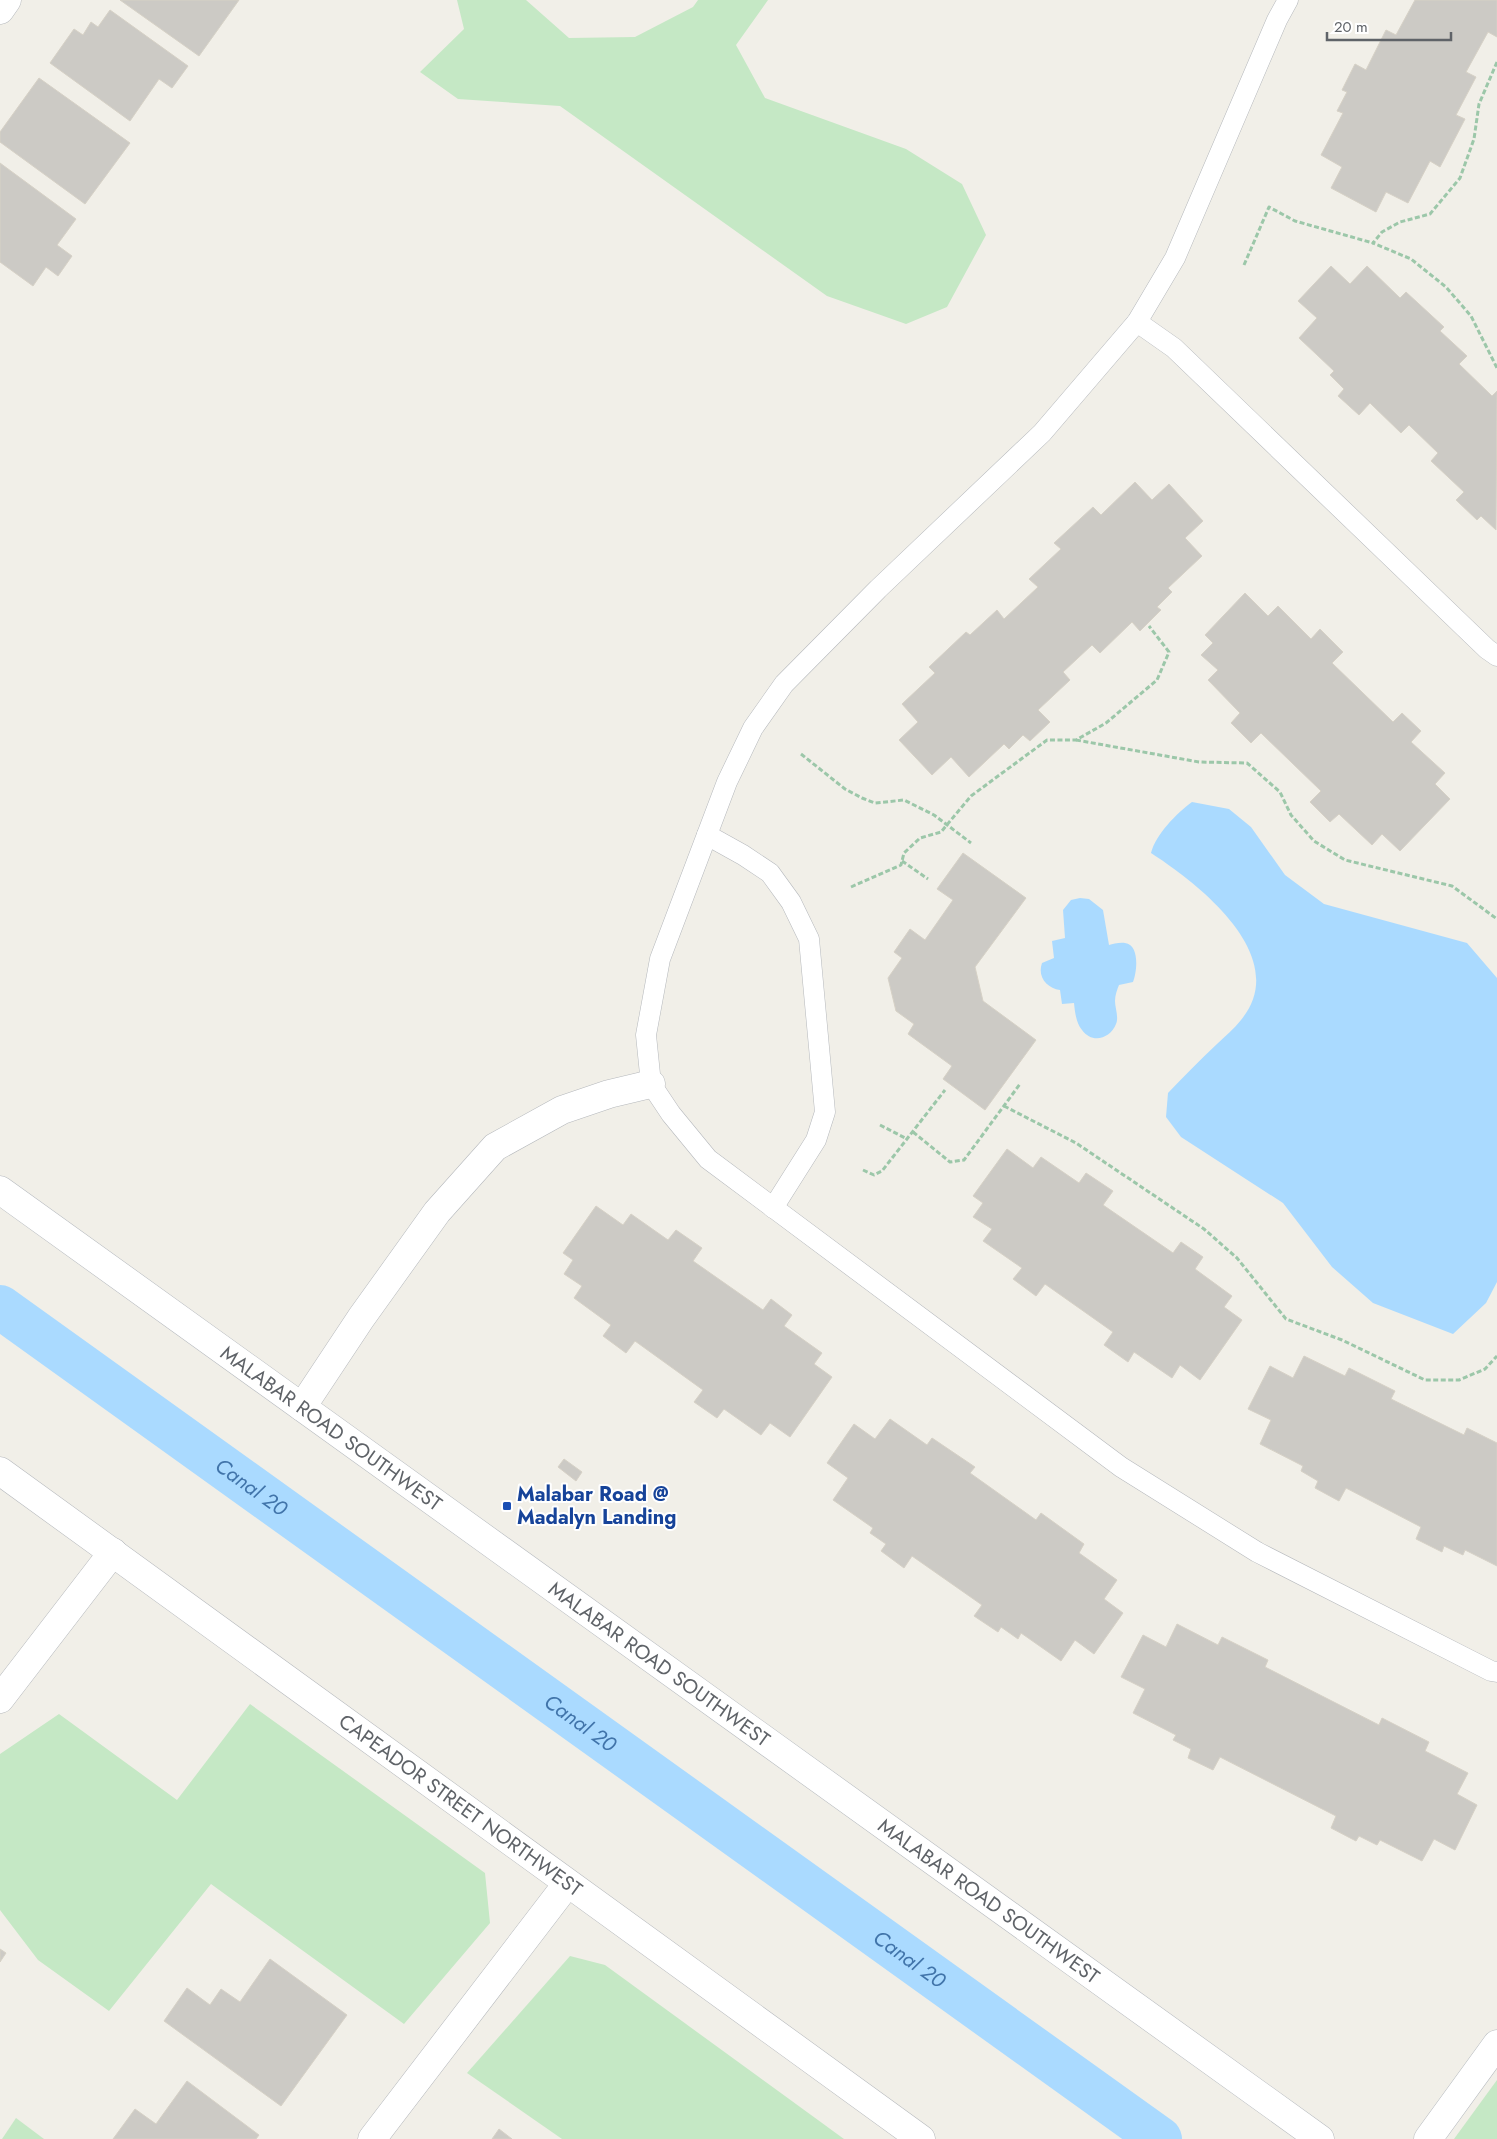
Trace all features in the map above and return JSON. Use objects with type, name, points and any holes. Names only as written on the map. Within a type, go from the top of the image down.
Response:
[{"type":"street","points":[[0,10],[7,0]]},
{"type":"street","points":[[302,1407],[361,1318],[437,1212],[495,1147],[562,1110],[609,1094],[651,1084]]},
{"type":"street","name":"MALABAR ROAD SOUTHWEST","points":[[0,1190],[1320,2139]]},
{"type":"street","name":"CAPEADOR STREET NORTHWEST","points":[[0,1471],[921,2139]]},
{"type":"street","points":[[0,1699],[113,1552]]},
{"type":"street","points":[[372,2139],[567,1884]]},
{"type":"street","points":[[1428,2139],[1497,2044]]},
{"type":"lane","points":[[1288,0],[1277,20],[1175,258],[1137,322],[1042,433],[878,589],[784,684],[753,728],[727,782],[660,959],[646,1035],[651,1084],[671,1114],[708,1159],[1120,1467],[1257,1552],[1491,1671],[1497,1672]]},
{"type":"lane","points":[[1137,322],[1174,348],[1487,649],[1497,656]]},
{"type":"lane","points":[[707,835],[770,872],[791,902],[809,939],[825,1112],[816,1140],[773,1208]]},
{"type":"path","points":[[1373,243],[1382,232],[1400,222],[1430,214],[1460,178],[1474,139],[1479,104],[1497,62]]},
{"type":"path","points":[[1244,265],[1269,207],[1295,221],[1373,243],[1411,260],[1446,287],[1472,316],[1497,368]]},
{"type":"path","points":[[1076,740],[1106,723],[1158,680],[1169,652],[1149,626]]},
{"type":"path","points":[[851,887],[901,865],[904,853],[920,838],[941,832],[971,796],[1048,740],[1076,740],[1199,762],[1247,763],[1280,792],[1291,815],[1314,841],[1345,860],[1452,886],[1497,919]]},
{"type":"path","points":[[801,754],[845,789],[862,798],[874,804],[904,800],[934,816],[972,844]]},
{"type":"path","points":[[902,861],[928,879]]},
{"type":"path","points":[[913,1132],[950,1162],[964,1160],[1020,1084]]},
{"type":"path","points":[[863,1170],[874,1175],[882,1171],[945,1090]]},
{"type":"path","points":[[1004,1106],[1076,1143],[1204,1229],[1237,1258],[1286,1319],[1342,1340],[1425,1380],[1459,1380],[1485,1369],[1497,1356]]},
{"type":"path","points":[[880,1125],[907,1139]]},
{"type":"green space","points":[[457,0],[526,0],[569,38],[635,37],[693,7],[698,0],[768,0],[736,45],[765,98],[906,149],[962,184],[986,235],[947,307],[906,324],[827,296],[560,106],[458,99],[420,72],[464,29]]},
{"type":"green space","points":[[250,1704],[485,1873],[490,1923],[404,2024],[211,1884],[109,2011],[38,1960],[0,1910],[0,1754],[59,1714],[177,1800]]},
{"type":"green space","points":[[570,1956],[605,1965],[844,2139],[562,2139],[467,2073]]},
{"type":"green space","points":[[1497,2080],[1497,2139],[1454,2139]]},
{"type":"green space","points":[[16,2118],[44,2139],[2,2139]]},
{"type":"water","points":[[1192,802],[1229,809],[1251,827],[1285,875],[1324,904],[1467,943],[1497,978],[1497,1282],[1486,1303],[1453,1334],[1373,1303],[1332,1267],[1283,1203],[1181,1137],[1166,1117],[1168,1093],[1241,1020],[1254,996],[1256,972],[1248,948],[1234,924],[1193,883],[1151,853],[1157,839],[1167,825]]},
{"type":"water","points":[[1089,899],[1103,910],[1109,945],[1125,943],[1130,945],[1136,960],[1136,972],[1133,982],[1119,985],[1115,997],[1116,1024],[1110,1033],[1100,1038],[1091,1037],[1082,1030],[1077,1021],[1074,1003],[1062,1004],[1060,990],[1047,984],[1041,973],[1042,963],[1054,958],[1052,941],[1065,938],[1063,910],[1071,900]]},
{"type":"building","points":[[120,0],[239,0],[199,56]]},
{"type":"building","points":[[1415,0],[1497,0],[1497,37],[1488,32],[1466,72],[1476,77],[1456,115],[1465,119],[1440,167],[1430,161],[1408,203],[1386,192],[1376,212],[1331,188],[1342,167],[1321,155],[1343,113],[1337,111],[1347,92],[1342,90],[1355,64],[1366,70],[1386,30],[1396,35]]},
{"type":"building","points":[[110,10],[188,66],[172,88],[159,79],[130,121],[50,63],[74,29],[83,35],[91,22],[98,27]]},
{"type":"building","points":[[39,78],[130,143],[85,204],[0,142],[0,132]]},
{"type":"building","points":[[0,163],[76,219],[57,245],[72,256],[58,276],[46,267],[33,286],[0,262]]},
{"type":"building","points":[[1331,266],[1350,284],[1367,266],[1400,298],[1406,292],[1444,327],[1440,331],[1467,356],[1459,364],[1492,396],[1497,391],[1496,530],[1481,516],[1477,520],[1456,500],[1464,492],[1431,461],[1438,453],[1409,425],[1401,433],[1370,403],[1359,415],[1338,396],[1344,389],[1330,375],[1334,371],[1299,338],[1317,318],[1298,301]]},
{"type":"building","points":[[1135,482],[1152,500],[1169,484],[1203,521],[1185,538],[1202,556],[1168,588],[1172,592],[1157,607],[1161,610],[1140,631],[1132,622],[1100,653],[1092,645],[1063,672],[1070,680],[1038,710],[1050,722],[1030,741],[1023,735],[1009,749],[1004,744],[969,777],[951,757],[932,775],[899,740],[918,722],[902,704],[935,673],[929,667],[966,632],[970,635],[997,610],[1004,619],[1038,587],[1029,579],[1061,549],[1054,543],[1093,507],[1101,515]]},
{"type":"building","points":[[1245,593],[1268,616],[1278,606],[1311,639],[1320,629],[1343,652],[1332,663],[1393,722],[1402,713],[1421,731],[1411,742],[1445,773],[1435,784],[1450,799],[1400,851],[1382,834],[1372,845],[1339,814],[1330,822],[1310,802],[1321,791],[1261,733],[1251,743],[1231,723],[1240,713],[1208,680],[1218,670],[1201,655],[1213,643],[1205,635]]},
{"type":"building","points":[[963,853],[1026,898],[975,967],[983,1001],[1036,1040],[985,1110],[943,1079],[952,1066],[908,1034],[914,1024],[896,1011],[888,978],[902,958],[894,952],[910,929],[925,940],[953,900],[937,889]]},
{"type":"building","points":[[1007,1149],[1033,1168],[1041,1157],[1079,1183],[1086,1173],[1113,1191],[1103,1205],[1173,1253],[1181,1242],[1203,1257],[1195,1269],[1232,1296],[1224,1307],[1242,1320],[1200,1380],[1180,1365],[1172,1378],[1134,1352],[1128,1362],[1104,1345],[1113,1332],[1045,1284],[1036,1296],[1013,1279],[1022,1268],[983,1241],[992,1229],[973,1217],[983,1203],[973,1196]]},
{"type":"building","points":[[596,1206],[623,1225],[631,1214],[668,1240],[676,1230],[702,1248],[693,1261],[763,1310],[771,1299],[792,1315],[784,1326],[822,1353],[814,1364],[832,1377],[790,1437],[770,1423],[761,1435],[724,1409],[717,1418],[694,1402],[703,1390],[635,1341],[626,1353],[603,1336],[611,1325],[574,1298],[582,1286],[564,1274],[573,1260],[563,1253]]},
{"type":"building","points":[[1304,1356],[1345,1376],[1349,1368],[1395,1391],[1391,1399],[1464,1435],[1467,1428],[1497,1443],[1497,1566],[1465,1550],[1463,1555],[1444,1546],[1442,1552],[1416,1539],[1421,1527],[1346,1488],[1339,1501],[1315,1488],[1318,1481],[1301,1471],[1303,1466],[1260,1444],[1271,1420],[1248,1409],[1270,1366],[1293,1378]]},
{"type":"building","points":[[890,1419],[927,1445],[932,1438],[975,1467],[970,1473],[1036,1520],[1041,1513],[1084,1544],[1079,1553],[1117,1580],[1104,1599],[1123,1613],[1094,1654],[1075,1640],[1061,1661],[1021,1633],[1018,1639],[1001,1627],[998,1632],[974,1616],[982,1605],[912,1556],[904,1568],[881,1551],[886,1544],[870,1533],[873,1528],[833,1500],[848,1478],[827,1463],[854,1424],[875,1439]]},
{"type":"building","points":[[564,1459],[582,1472],[576,1481],[558,1467]]},
{"type":"building","points":[[1177,1624],[1218,1645],[1222,1637],[1268,1660],[1265,1667],[1379,1725],[1382,1718],[1429,1742],[1425,1751],[1468,1773],[1457,1794],[1477,1805],[1455,1850],[1434,1839],[1422,1861],[1380,1840],[1377,1845],[1359,1836],[1356,1841],[1331,1828],[1336,1816],[1220,1757],[1213,1770],[1188,1758],[1191,1749],[1173,1740],[1176,1735],[1133,1713],[1145,1689],[1121,1677],[1143,1635],[1166,1647]]},
{"type":"building","points":[[0,1949],[6,1953],[0,1962]]},
{"type":"building","points":[[270,1959],[347,2015],[281,2106],[164,2021],[187,1988],[210,2005],[221,1989],[240,2002]]},
{"type":"building","points":[[187,2081],[259,2135],[256,2139],[113,2139],[135,2109],[156,2124]]},
{"type":"building","points":[[499,2129],[512,2139],[492,2139]]},
{"type":"waterway","name":"Canal 20","points":[[0,1307],[1160,2139]]},
{"type":"place","name":"Malabar Road @ Madalyn Landing","points":[[507,1506]]}]
